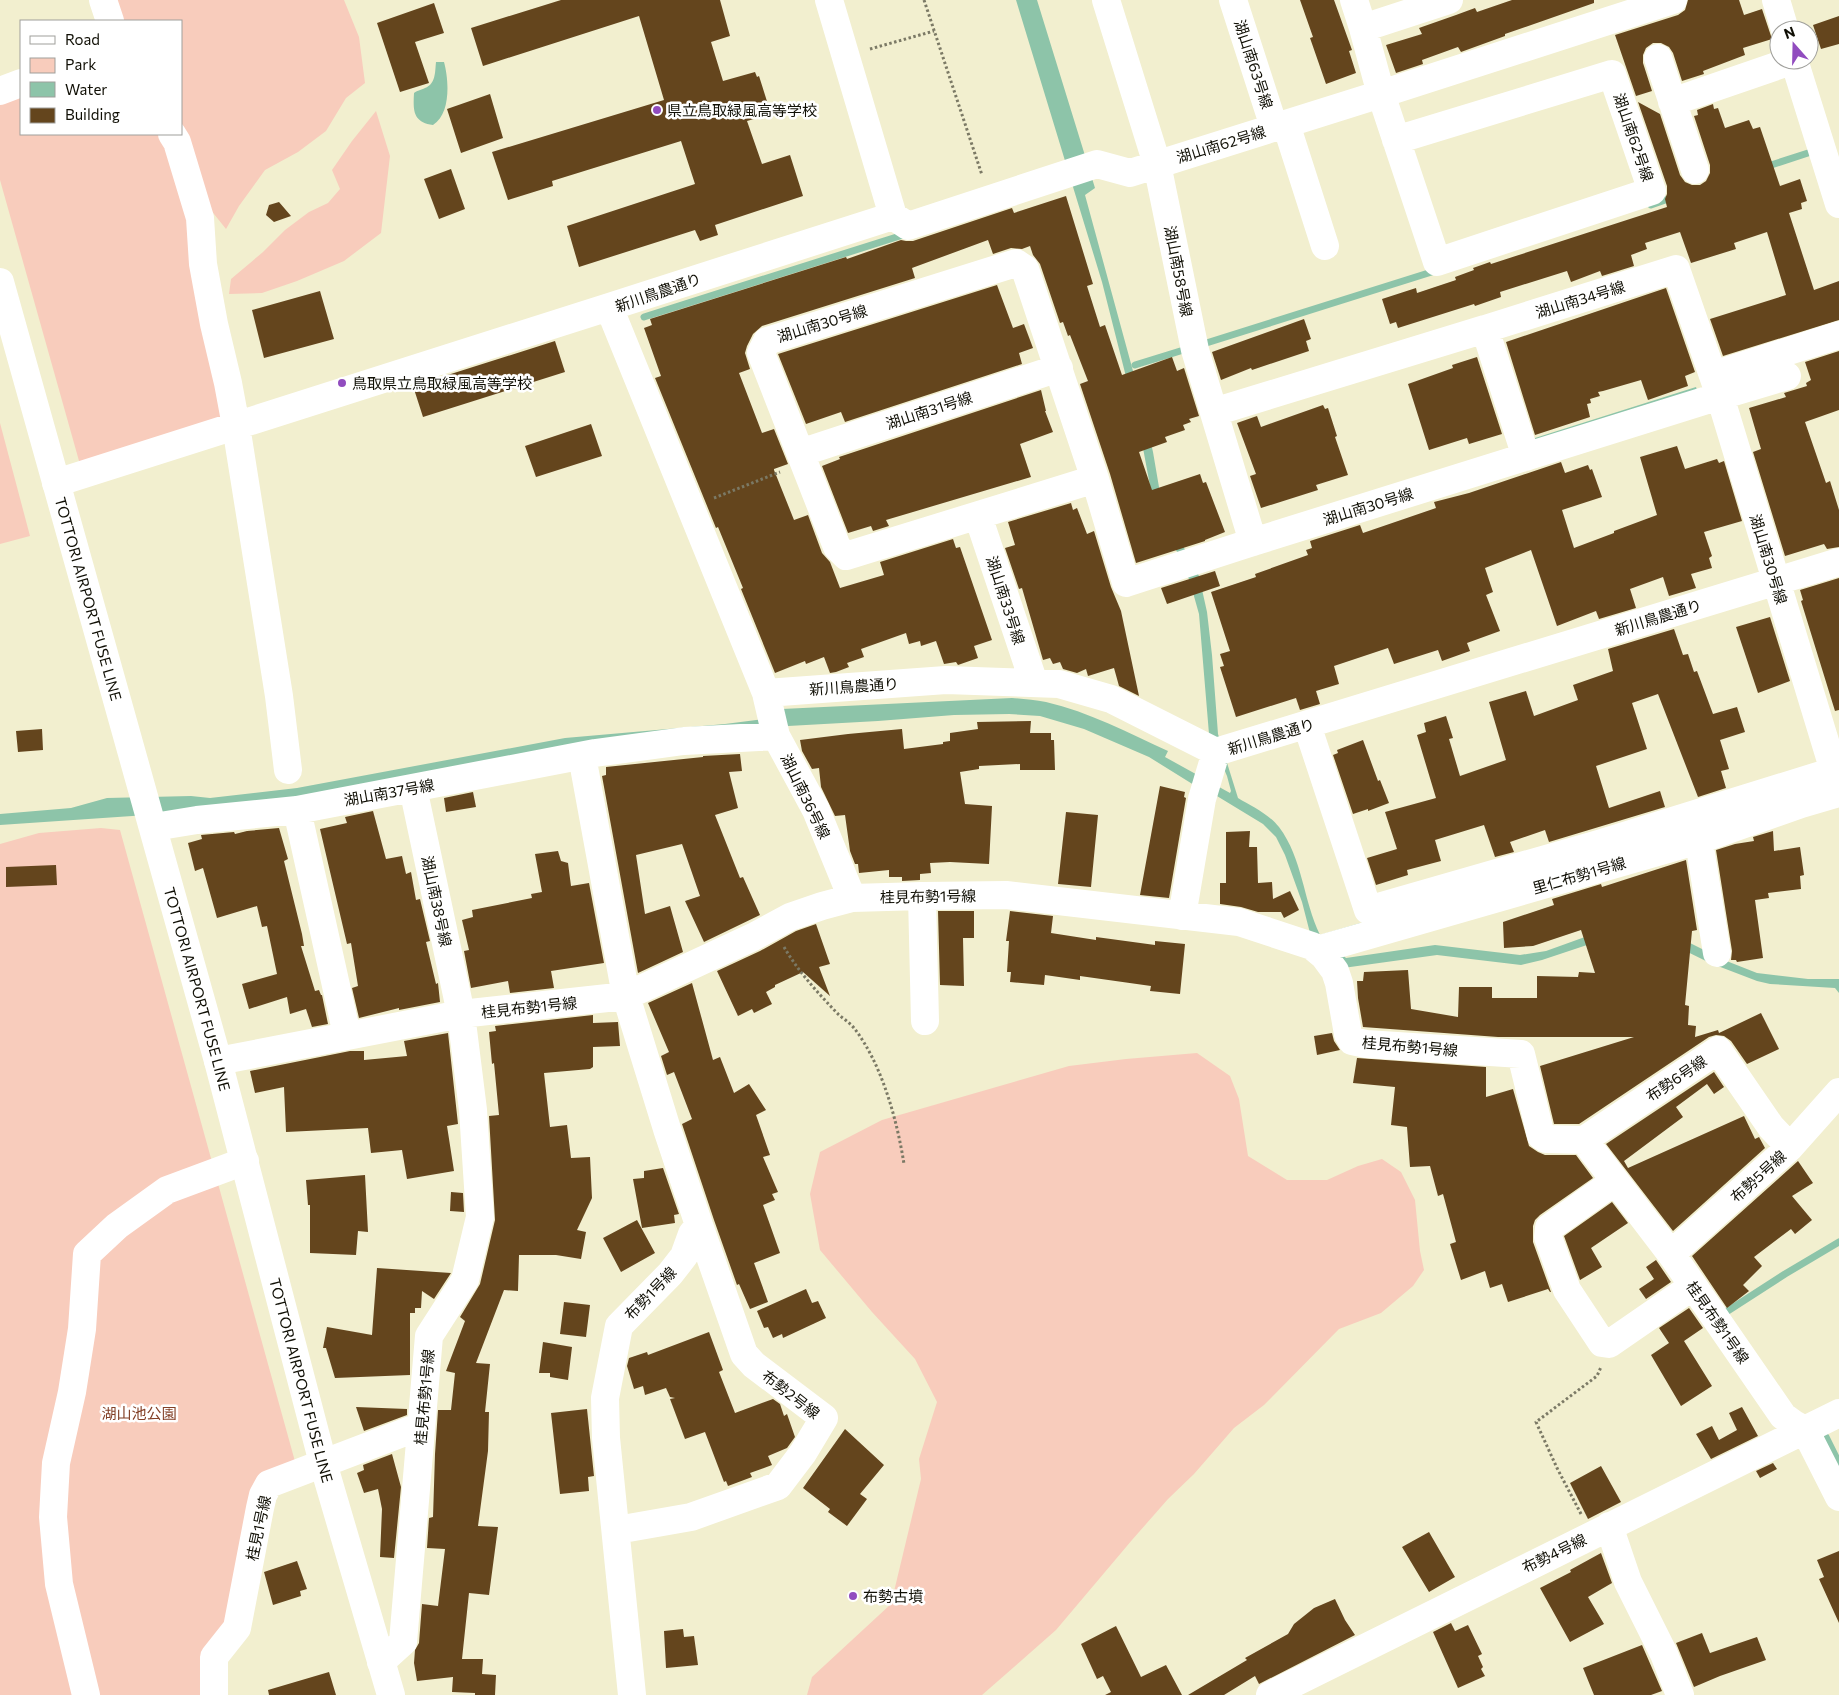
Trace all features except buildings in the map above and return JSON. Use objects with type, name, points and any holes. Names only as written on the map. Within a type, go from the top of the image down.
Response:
[{"type":"street","points":[[102,0],[110,20]]},
{"type":"street","points":[[829,0],[893,216]]},
{"type":"street","name":"湖山南58号線","points":[[1106,0],[1158,164],[1195,350],[1253,542]]},
{"type":"street","name":"湖山南63号線","points":[[1233,0],[1324,246]]},
{"type":"street","points":[[1354,0],[1381,94],[1674,0]]},
{"type":"street","points":[[1363,28],[1449,0]]},
{"type":"street","points":[[1776,0],[1782,20]]},
{"type":"street","points":[[1658,58],[1694,170]]},
{"type":"street","points":[[1672,102],[1769,69]]},
{"type":"street","points":[[1797,70],[1839,204]]},
{"type":"street","name":"湖山南62号線","points":[[893,216],[908,226],[1097,164],[1130,173],[1381,94],[1396,140],[1437,262],[1652,191],[1612,74],[1396,140]]},
{"type":"street","points":[[0,91],[20,83]]},
{"type":"street","points":[[173,135],[177,142],[200,218],[203,264],[236,426],[279,696],[288,770]]},
{"type":"street","name":"新川鳥農通り","points":[[893,216],[609,307],[766,693],[946,680],[1059,684],[1111,699],[1216,752],[1839,562]]},
{"type":"street","name":"湖山南30号線","points":[[1095,479],[846,556],[837,547],[761,353],[767,341],[1016,263],[1025,270],[1095,479],[1126,583],[1526,457],[1716,385],[1834,771],[1696,827],[1598,844],[1368,910],[1307,725]]},
{"type":"street","name":"湖山南34号線","points":[[1485,329],[1676,269],[1716,385]]},
{"type":"street","name":"TOTTORI AIRPORT FUSE LINE","points":[[0,282],[218,1061],[323,1463],[391,1695]]},
{"type":"street","points":[[56,483],[609,307]]},
{"type":"street","points":[[1214,412],[1485,329],[1526,457]]},
{"type":"street","points":[[1716,385],[1839,335]]},
{"type":"street","name":"湖山南31号線","points":[[802,458],[1058,368]]},
{"type":"street","points":[[1716,385],[1787,376]]},
{"type":"street","name":"湖山南33号線","points":[[978,516],[1034,683]]},
{"type":"street","name":"湖山南36号線","points":[[766,693],[776,736],[816,810],[852,898]]},
{"type":"street","name":"湖山南37号線","points":[[154,827],[197,820],[297,810],[582,756],[684,742],[776,736]]},
{"type":"street","points":[[1182,916],[1202,799],[1216,752]]},
{"type":"street","points":[[582,756],[626,996],[699,1225]]},
{"type":"street","name":"湖山南38号線","points":[[413,788],[461,1014]]},
{"type":"street","name":"里仁布勢1号線","points":[[1317,950],[1393,927],[1696,827],[1801,804],[1839,793]]},
{"type":"street","points":[[297,810],[347,1035]]},
{"type":"street","points":[[1696,827],[1717,953]]},
{"type":"street","name":"桂見布勢1号線","points":[[381,1662],[403,1642],[429,1336],[466,1280],[480,1217],[473,1110],[461,1014],[626,996],[790,917],[852,898],[1006,895],[1239,922],[1312,946],[1324,956],[1335,971],[1339,983],[1348,1034],[1352,1041],[1366,1044],[1521,1054],[1541,1136],[1546,1139],[1584,1140],[1671,1254],[1783,1416],[1805,1430]]},
{"type":"street","points":[[922,896],[925,1021]]},
{"type":"street","points":[[218,1061],[461,1014]]},
{"type":"street","name":"布勢6号線","points":[[1584,1140],[1718,1050],[1770,1127],[1790,1147]]},
{"type":"street","name":"布勢5号線","points":[[1671,1254],[1790,1147],[1839,1092]]},
{"type":"street","points":[[86,1695],[59,1584],[53,1517],[56,1463],[72,1392],[82,1329],[87,1254],[118,1226],[167,1190],[245,1161]]},
{"type":"street","points":[[1615,1181],[1549,1228],[1548,1238],[1567,1290],[1602,1343],[1609,1344],[1693,1286]]},
{"type":"street","name":"布勢2号線","points":[[617,1530],[691,1517],[778,1486],[803,1453],[824,1418],[754,1365],[744,1354],[699,1225]]},
{"type":"street","name":"布勢1号線","points":[[632,1695],[617,1530],[606,1438],[605,1398],[619,1326],[670,1274],[684,1256],[692,1234],[699,1225]]},
{"type":"street","name":"布勢4号線","points":[[1270,1695],[1839,1413]]},
{"type":"street","name":"桂見1号線","points":[[214,1695],[214,1657],[237,1628],[263,1494],[269,1484],[421,1426]]},
{"type":"street","points":[[1805,1430],[1839,1498]]},
{"type":"street","points":[[1600,1530],[1664,1654],[1680,1695]]},
{"type":"path","points":[[924,0],[990,200]]},
{"type":"path","points":[[846,56],[934,31]]},
{"type":"path","points":[[690,507],[802,458]]},
{"type":"path","points":[[775,925],[794,964],[838,1014],[854,1028],[878,1070],[884,1085],[904,1164]]},
{"type":"path","points":[[1600,1530],[1557,1468],[1536,1422],[1598,1376],[1605,1358],[1605,1343]]},
{"type":"green space","points":[[109,0],[344,0],[359,37],[365,83],[346,98],[326,131],[298,152],[265,170],[239,206],[226,229],[206,204],[181,135],[182,20],[115,20]]},
{"type":"green space","points":[[20,92],[20,135],[168,135],[176,154],[226,423],[81,468],[0,180],[0,100]]},
{"type":"green space","points":[[376,111],[390,156],[381,233],[344,261],[297,281],[262,293],[229,294],[231,279],[263,252],[285,230],[309,212],[328,203],[340,189],[332,170]]},
{"type":"green space","points":[[0,423],[30,536],[0,544]]},
{"type":"green space","name":"湖山池公園","points":[[101,828],[120,830],[296,1465],[263,1477],[226,1623],[203,1695],[0,1695],[0,844],[39,833]]},
{"type":"green space","points":[[1197,1053],[1230,1076],[1239,1099],[1248,1156],[1287,1180],[1327,1180],[1358,1166],[1382,1159],[1401,1172],[1415,1200],[1420,1251],[1424,1270],[1413,1286],[1381,1313],[1339,1329],[1264,1405],[1234,1428],[1194,1474],[1168,1499],[1056,1630],[982,1695],[807,1695],[812,1677],[891,1604],[921,1479],[919,1459],[937,1402],[915,1359],[872,1312],[820,1250],[810,1194],[820,1152],[882,1120],[1069,1066]]},
{"type":"water","points":[[1016,0],[1037,0],[1095,188],[1085,195],[1139,393],[1153,452],[1160,493],[1178,539],[1199,576],[1207,612],[1218,734],[1238,798],[1270,818],[1287,839],[1298,866],[1314,922],[1320,935],[1426,906],[1335,947],[1346,958],[1435,945],[1520,955],[1546,951],[1621,924],[1658,927],[1724,960],[1757,973],[1808,979],[1839,979],[1839,993],[1835,988],[1770,984],[1757,981],[1710,963],[1653,935],[1596,942],[1521,965],[1437,955],[1343,968],[1310,933],[1302,902],[1285,855],[1276,837],[1263,824],[1149,757],[1084,729],[1040,716],[1009,714],[954,715],[788,726],[309,802],[0,825],[0,814],[71,808],[107,798],[191,796],[210,798],[297,788],[565,738],[764,719],[782,709],[1012,698],[1062,706],[1108,724],[1168,751],[1165,757],[1230,793],[1227,776],[1209,734],[1199,614],[1180,556],[1171,543],[1151,491],[1140,432],[1102,282]]},
{"type":"water","points":[[436,62],[444,62],[447,78],[447,96],[443,113],[433,125],[426,124],[416,115],[414,110],[414,93],[431,84]]},
{"type":"water","points":[[1696,387],[1698,393],[1536,444],[1535,438]]},
{"type":"waterway","points":[[1765,167],[1808,153]]},
{"type":"waterway","points":[[1651,205],[1674,197]]},
{"type":"waterway","points":[[644,317],[903,235]]},
{"type":"waterway","points":[[1200,345],[1438,270]]},
{"type":"waterway","points":[[1135,365],[1190,348]]},
{"type":"waterway","points":[[1725,1317],[1723,1314],[1839,1242]]},
{"type":"waterway","points":[[1826,1437],[1839,1463]]},
{"type":"place","name":"県立鳥取緑風高等学校","points":[[657,110]]},
{"type":"place","name":"鳥取県立鳥取緑風高等学校","points":[[342,383]]},
{"type":"place","name":"布勢古墳","points":[[853,1596]]}]
